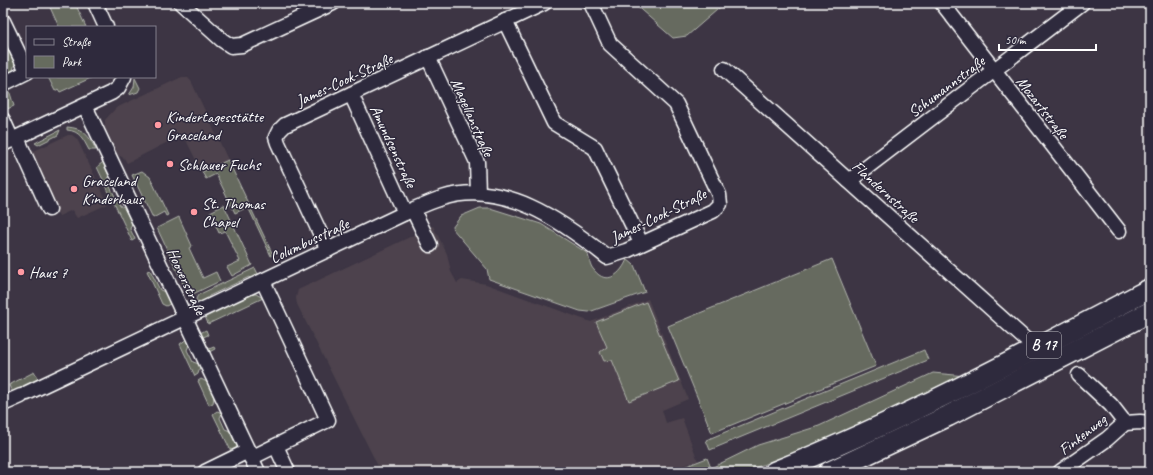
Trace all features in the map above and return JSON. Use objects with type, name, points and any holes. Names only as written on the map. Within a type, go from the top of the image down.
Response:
[{"type":"highway","name":"B 17","points":[[774,472],[832,449],[937,399],[1150,289]]},
{"type":"highway","name":"B 17","points":[[829,472],[948,416],[1150,312]]},
{"type":"street","points":[[95,3],[106,26]]},
{"type":"street","points":[[181,3],[222,40],[232,46],[242,45],[307,9],[333,3]]},
{"type":"street","name":"James-Cook-Straße","points":[[328,250],[276,137],[284,125],[544,3]]},
{"type":"street","name":"James-Cook-Straße","points":[[591,3],[610,44],[676,104],[720,195],[720,204],[713,211],[608,257]]},
{"type":"street","name":"Mozartstraße","points":[[942,3],[1118,231]]},
{"type":"street","name":"Schumannstraße","points":[[849,181],[994,72],[1082,3]]},
{"type":"street","points":[[3,21],[26,69]]},
{"type":"street","points":[[505,21],[554,123],[595,148],[641,243]]},
{"type":"street","name":"Magellanstraße","points":[[428,57],[477,162],[478,193]]},
{"type":"street","name":"Flandernstraße","points":[[724,69],[1024,339]]},
{"type":"street","points":[[3,84],[26,72]]},
{"type":"street","points":[[11,141],[111,93],[118,88],[123,78]]},
{"type":"street","name":"Amundsenstraße","points":[[351,94],[409,211],[430,245]]},
{"type":"street","name":"Hooverstraße","points":[[85,106],[258,472]]},
{"type":"street","points":[[3,120],[11,141],[49,209]]},
{"type":"street","name":"Columbusstraße","points":[[3,404],[409,211],[443,198],[478,193],[503,197],[529,205],[567,226],[608,257]]},
{"type":"street","points":[[205,472],[276,446],[328,420],[263,281]]},
{"type":"street","name":"Finkenweg","points":[[1079,375],[1110,405],[1125,423]]},
{"type":"street","name":"Finkenweg","points":[[1060,472],[1106,440],[1125,423],[1150,423]]},
{"type":"street","points":[[276,446],[288,472]]},
{"type":"shaded area","name":"Kindertagesstätte Graceland","points":[[182,77],[188,78],[191,81],[228,160],[202,172],[183,134],[127,163],[124,158],[118,155],[105,127],[105,120],[116,108]]},
{"type":"shaded area","name":"Graceland Kinderhaus","points":[[68,135],[72,135],[77,139],[108,204],[77,218],[72,210],[59,216],[30,153]]},
{"type":"shaded area","points":[[433,226],[447,254],[451,272],[457,283],[462,280],[486,284],[591,322],[648,299],[688,399],[662,410],[666,423],[682,418],[698,461],[661,472],[381,472],[297,304],[296,298],[298,290]]},
{"type":"green space","points":[[48,3],[75,3],[86,26],[59,26]]},
{"type":"green space","points":[[633,3],[725,3],[687,36],[673,38]]},
{"type":"green space","points":[[3,38],[15,63],[13,70],[3,75],[3,61],[6,59],[3,54]]},
{"type":"green space","points":[[48,78],[91,78],[60,92],[58,89],[55,91]]},
{"type":"green space","points":[[135,78],[140,88],[138,92],[129,95],[134,87]]},
{"type":"green space","points":[[9,90],[14,106],[5,110],[3,94]]},
{"type":"green space","points":[[67,127],[77,129],[85,133],[91,140],[96,150],[89,150],[81,136],[75,132],[67,130]]},
{"type":"green space","points":[[60,130],[58,135],[38,145],[35,143]]},
{"type":"green space","points":[[228,160],[273,255],[271,256],[248,207],[235,213],[216,174],[206,179],[202,172]]},
{"type":"green space","points":[[103,162],[109,176],[107,181],[120,206],[124,208],[132,223],[130,229],[135,239],[132,241],[97,167]]},
{"type":"green space","points":[[142,171],[150,177],[168,215],[166,216],[164,212],[153,218],[132,175]]},
{"type":"green space","points":[[224,205],[252,265],[232,276],[227,267],[240,261],[225,231],[219,233],[210,212]]},
{"type":"green space","points":[[480,208],[490,208],[541,224],[587,253],[592,268],[599,275],[604,277],[609,278],[618,273],[622,269],[627,259],[634,265],[645,292],[589,312],[580,311],[489,279],[487,269],[452,228],[461,216]]},
{"type":"green space","points":[[179,217],[192,246],[189,248],[203,278],[216,272],[220,281],[193,294],[186,290],[157,228]]},
{"type":"green space","points":[[832,259],[876,366],[712,433],[668,326]]},
{"type":"green space","points":[[255,268],[259,276],[252,280],[249,277],[209,296],[208,301],[199,305],[196,299],[198,295]]},
{"type":"green space","points":[[150,270],[160,290],[165,292],[170,304],[166,306],[162,304],[147,271]]},
{"type":"green space","points":[[250,294],[256,294],[263,298],[208,324],[205,316]]},
{"type":"green space","points":[[646,302],[679,381],[629,401],[612,360],[604,361],[600,352],[607,347],[596,322]]},
{"type":"green space","points":[[206,330],[208,335],[203,337],[209,349],[214,347],[215,349],[207,353],[198,334]]},
{"type":"green space","points":[[187,339],[189,345],[187,350],[193,362],[199,364],[200,367],[198,374],[195,376],[180,344]]},
{"type":"green space","points":[[924,350],[928,360],[710,450],[706,440]]},
{"type":"green space","points":[[34,372],[39,381],[14,398],[9,385]]},
{"type":"green space","points":[[933,373],[966,376],[815,448],[799,451],[744,472],[671,472],[707,458],[711,468],[758,445],[819,426]]},
{"type":"green space","points":[[201,379],[207,382],[214,397],[213,403],[209,405],[198,381]]},
{"type":"green space","points":[[217,411],[222,413],[220,418],[225,429],[230,431],[238,448],[237,451],[232,453],[213,414]]},
{"type":"place","name":"Kindertagesstätte Graceland","points":[[158,125]]},
{"type":"place","name":"Schlauer Fuchs","points":[[170,164]]},
{"type":"place","name":"Graceland Kinderhaus","points":[[74,189]]},
{"type":"place","name":"St. Thomas Chapel","points":[[194,212]]},
{"type":"place","name":"Haus 7","points":[[21,272]]}]
